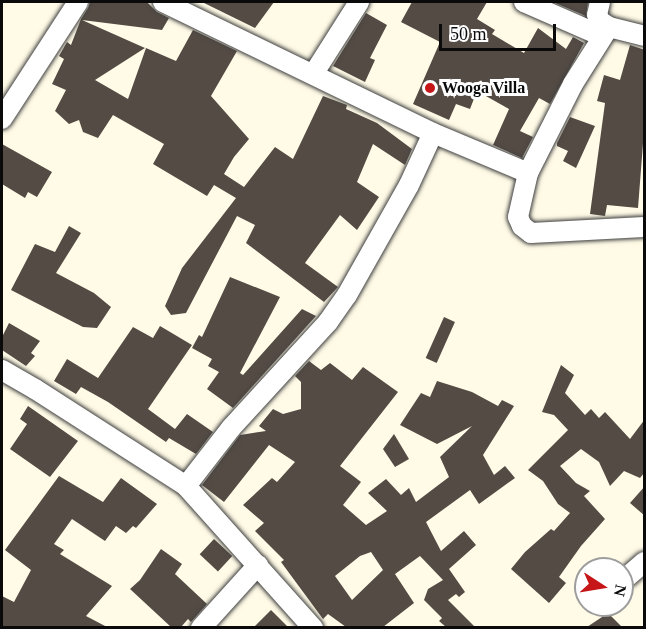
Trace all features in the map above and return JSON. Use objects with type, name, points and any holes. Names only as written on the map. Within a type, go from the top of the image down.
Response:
[{"type":"street","points":[[2,119],[78,2]]},
{"type":"street","points":[[163,2],[314,73],[433,133],[528,173]]},
{"type":"street","points":[[314,73],[359,2]]},
{"type":"street","points":[[524,2],[605,31],[645,36]]},
{"type":"street","points":[[600,2],[597,15],[605,31]]},
{"type":"street","points":[[605,31],[573,84],[528,173],[518,217],[522,226],[531,233],[645,227]]},
{"type":"street","points":[[186,486],[231,428],[328,322],[347,295],[409,185],[433,133]]},
{"type":"street","points":[[2,370],[186,486],[314,627]]},
{"type":"street","points":[[201,627],[258,564]]},
{"type":"building","points":[[90,2],[147,2],[157,12],[169,18],[162,30],[82,20],[145,48],[95,80],[128,99],[146,48],[176,61],[193,30],[237,51],[211,96],[249,139],[224,174],[244,187],[275,147],[293,159],[323,96],[347,105],[346,109],[377,123],[412,149],[405,165],[373,144],[357,182],[379,197],[357,230],[340,215],[305,263],[338,287],[324,302],[246,243],[255,225],[237,216],[186,313],[171,315],[165,306],[182,268],[236,198],[214,185],[207,196],[153,164],[164,144],[113,115],[98,138],[83,132],[79,120],[69,124],[55,111],[66,90],[52,84],[64,59],[59,56],[67,42],[71,45],[81,19]]},
{"type":"building","points":[[202,2],[274,2],[255,28]]},
{"type":"building","points":[[412,2],[487,2],[477,19],[495,30],[492,34],[524,53],[538,28],[566,49],[573,37],[584,43],[550,104],[539,98],[520,131],[533,137],[522,158],[493,145],[509,109],[477,91],[470,109],[456,104],[449,120],[413,104],[440,42],[401,22]]},
{"type":"building","points":[[553,2],[588,2],[586,16]]},
{"type":"building","points":[[366,13],[387,25],[370,58],[375,60],[365,82],[333,66]]},
{"type":"building","points":[[630,45],[645,50],[645,118],[638,208],[607,205],[605,216],[590,214],[605,103],[597,101],[604,75],[620,80]]},
{"type":"building","points":[[570,117],[595,126],[576,168],[563,161],[568,151],[557,146]]},
{"type":"building","points":[[2,144],[52,172],[37,197],[28,192],[25,198],[2,184]]},
{"type":"building","points":[[69,226],[81,233],[56,273],[94,293],[111,307],[97,328],[83,327],[11,290],[35,244],[55,252]]},
{"type":"building","points":[[230,277],[280,297],[240,373],[243,375],[302,309],[316,316],[233,408],[207,389],[219,372],[208,366],[212,359],[192,348],[199,335],[202,337]]},
{"type":"building","points":[[444,317],[455,322],[437,363],[426,358]]},
{"type":"building","points":[[9,323],[40,341],[31,353],[35,356],[26,366],[2,350],[2,337]]},
{"type":"building","points":[[160,326],[192,345],[148,409],[175,429],[187,414],[213,432],[196,454],[169,438],[166,442],[108,402],[81,387],[76,394],[54,381],[67,359],[98,378],[133,327],[153,338]]},
{"type":"building","points":[[309,361],[321,370],[330,363],[352,380],[363,367],[398,392],[340,466],[361,482],[343,505],[366,525],[387,511],[368,493],[386,479],[401,495],[409,488],[416,502],[449,477],[440,457],[472,426],[437,444],[400,425],[421,393],[430,397],[437,381],[472,392],[498,406],[502,400],[514,406],[483,455],[494,475],[505,466],[515,478],[479,504],[470,490],[426,522],[441,551],[464,531],[476,545],[449,569],[465,592],[459,597],[456,594],[448,600],[475,627],[446,627],[439,621],[442,618],[424,600],[428,589],[443,580],[420,556],[395,574],[414,603],[383,627],[346,627],[328,614],[323,619],[281,562],[284,560],[255,531],[264,523],[243,505],[272,478],[277,482],[295,462],[269,445],[224,502],[202,485],[240,435],[266,431],[259,426],[273,409],[283,414],[301,409],[301,382],[295,376]],"holes":[[[371,552],[383,570],[352,600],[335,576],[360,556]]]},
{"type":"building","points":[[561,365],[574,375],[565,393],[585,415],[591,409],[599,418],[605,412],[630,439],[645,419],[645,472],[640,478],[624,471],[610,486],[599,462],[581,449],[560,466],[576,483],[590,491],[584,496],[605,519],[581,546],[559,577],[566,583],[549,603],[511,569],[525,552],[551,529],[554,531],[570,513],[558,504],[543,481],[528,470],[568,430],[554,415],[542,412]]},
{"type":"building","points":[[28,406],[78,441],[50,477],[10,449],[27,424],[20,419]]},
{"type":"building","points":[[394,434],[409,459],[395,467],[383,449]]},
{"type":"building","points":[[59,476],[103,502],[121,478],[157,504],[136,528],[133,526],[126,533],[116,526],[105,541],[72,519],[54,544],[64,550],[60,554],[112,586],[86,616],[107,627],[2,627],[2,596],[14,602],[31,570],[5,550]]},
{"type":"building","points":[[645,486],[645,516],[630,503]]},
{"type":"building","points":[[214,539],[232,556],[218,571],[200,554]]},
{"type":"building","points":[[161,549],[182,564],[175,574],[207,604],[191,622],[188,619],[181,627],[171,627],[130,589],[140,580]]},
{"type":"building","points":[[271,610],[288,627],[254,627]]},
{"type":"building","points":[[602,617],[612,617],[622,627],[587,627]]},
{"type":"place","name":"Wooga Villa","points":[[430,88]]}]
